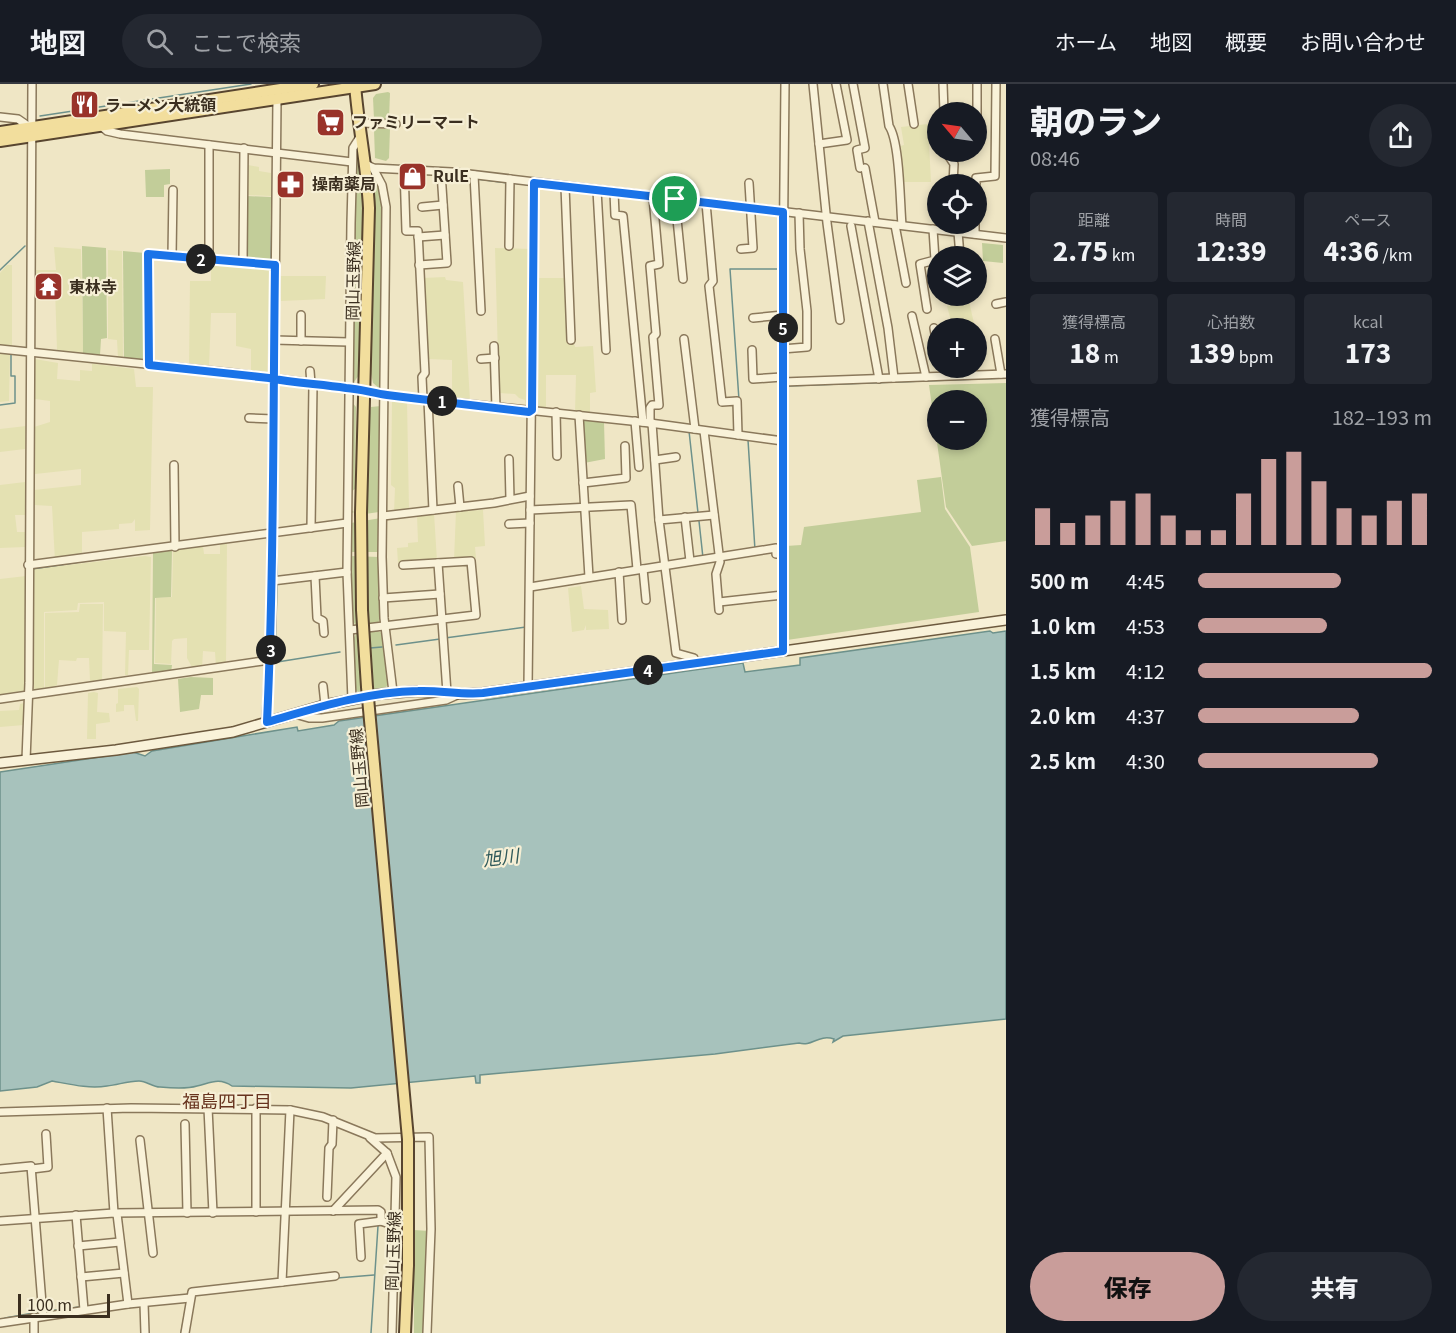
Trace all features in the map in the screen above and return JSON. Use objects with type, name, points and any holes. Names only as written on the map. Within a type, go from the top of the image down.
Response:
[{"type":"main road","points":[[0,132],[32,132],[100,126],[312,84]]},
{"type":"main road","points":[[0,141],[32,132],[277,91],[375,84]]},
{"type":"main road","name":"岡山玉野線","points":[[355,85],[360,137],[370,166],[366,390],[361,513],[362,610],[408,1139],[408,1265],[405,1333]]},
{"type":"street","points":[[26,760],[32,352],[32,84]]},
{"type":"street","points":[[783,651],[783,595],[778,552],[784,349],[785,84]]},
{"type":"street","points":[[813,84],[840,320]]},
{"type":"street","points":[[819,144],[847,140],[836,84]]},
{"type":"street","points":[[853,84],[865,148],[857,150],[863,168],[869,223],[888,328],[894,378]]},
{"type":"street","points":[[883,84],[896,155],[897,227],[906,283]]},
{"type":"street","points":[[908,84],[914,124]]},
{"type":"street","points":[[943,84],[944,102]]},
{"type":"street","points":[[978,84],[978,102]]},
{"type":"street","points":[[987,177],[995,176],[996,84]]},
{"type":"street","points":[[267,722],[275,581],[272,533],[271,378],[277,340],[273,265],[277,91]]},
{"type":"street","points":[[0,117],[18,119],[32,132]]},
{"type":"street","points":[[358,123],[396,124]]},
{"type":"street","points":[[100,126],[107,131],[209,146],[352,162]]},
{"type":"street","points":[[352,700],[347,523],[352,162],[353,146],[360,137]]},
{"type":"street","points":[[209,146],[209,260]]},
{"type":"street","points":[[243,262],[244,150]]},
{"type":"street","points":[[370,166],[564,186],[653,199],[783,212],[799,216],[927,231]]},
{"type":"street","points":[[370,166],[380,180],[386,207],[383,598],[393,692]]},
{"type":"street","points":[[380,180],[388,168]]},
{"type":"street","points":[[404,168],[406,231],[418,231],[425,373],[422,378],[433,510]]},
{"type":"street","points":[[419,265],[447,262],[441,172]]},
{"type":"street","points":[[474,178],[481,311]]},
{"type":"street","points":[[509,246],[510,182]]},
{"type":"street","points":[[528,687],[532,510],[530,496],[534,183]]},
{"type":"street","points":[[741,249],[753,248],[749,183]]},
{"type":"street","points":[[564,186],[571,340]]},
{"type":"street","points":[[172,256],[173,190]]},
{"type":"street","points":[[597,190],[606,350]]},
{"type":"street","points":[[614,192],[615,215],[623,216],[644,424],[655,460],[659,520],[676,653],[694,658],[695,664]]},
{"type":"street","points":[[639,467],[644,424],[652,405],[659,405],[650,266],[659,264],[653,199]]},
{"type":"street","points":[[675,201],[683,279]]},
{"type":"street","points":[[422,207],[443,205]]},
{"type":"street","points":[[706,205],[713,281],[709,285],[722,402],[737,401],[738,435]]},
{"type":"street","points":[[784,349],[807,347],[807,311],[799,216]]},
{"type":"street","points":[[851,226],[879,379]]},
{"type":"street","points":[[927,309],[920,264],[935,260],[933,234]]},
{"type":"street","points":[[975,234],[1006,238]]},
{"type":"street","points":[[418,237],[445,235]]},
{"type":"street","points":[[785,249],[800,249]]},
{"type":"street","points":[[149,365],[148,254],[273,265]]},
{"type":"street","points":[[996,304],[1006,302]]},
{"type":"street","points":[[301,315],[301,341]]},
{"type":"street","points":[[753,318],[783,315]]},
{"type":"street","points":[[752,350],[753,379],[783,383],[926,377],[912,316]]},
{"type":"street","points":[[684,339],[695,429]]},
{"type":"street","points":[[987,375],[1004,374],[995,339]]},
{"type":"street","points":[[277,340],[350,342]]},
{"type":"street","points":[[494,346],[496,408]]},
{"type":"street","points":[[0,349],[271,378],[312,385],[366,390],[384,395],[529,412],[532,410],[780,441]]},
{"type":"street","points":[[482,359],[495,358]]},
{"type":"street","points":[[310,371],[312,385],[311,528]]},
{"type":"street","points":[[556,414],[556,456]]},
{"type":"street","points":[[578,417],[589,577]]},
{"type":"street","points":[[249,418],[271,419]]},
{"type":"street","points":[[704,431],[720,559],[716,574],[719,606],[783,595]]},
{"type":"street","points":[[583,483],[626,478],[625,446]]},
{"type":"street","points":[[655,460],[676,457]]},
{"type":"street","points":[[509,459],[510,499]]},
{"type":"street","points":[[174,465],[175,547]]},
{"type":"street","points":[[458,486],[460,507]]},
{"type":"street","points":[[383,516],[530,496]]},
{"type":"street","points":[[532,510],[631,505],[646,600]]},
{"type":"street","points":[[659,520],[714,515]]},
{"type":"street","points":[[685,517],[690,561]]},
{"type":"street","points":[[30,566],[347,523]]},
{"type":"street","points":[[509,524],[530,523]]},
{"type":"street","points":[[531,586],[589,577],[620,575],[690,561],[778,552]]},
{"type":"street","points":[[350,630],[476,615],[471,561],[403,565]]},
{"type":"street","points":[[438,563],[447,693]]},
{"type":"street","points":[[275,581],[347,572]]},
{"type":"street","points":[[620,575],[622,620]]},
{"type":"street","points":[[315,576],[317,618],[323,621],[324,633]]},
{"type":"street","points":[[383,598],[440,594]]},
{"type":"street","points":[[0,763],[116,750],[233,732],[325,705],[393,692],[424,691],[459,694],[528,687],[1006,620]]},
{"type":"street","points":[[0,699],[270,662]]},
{"type":"street","points":[[323,686],[325,705]]},
{"type":"street","points":[[295,714],[309,718],[322,718],[446,700],[459,694]]},
{"type":"street","points":[[107,1108],[116,1214],[128,1304]]},
{"type":"street","points":[[0,1112],[107,1108],[256,1108],[290,1110],[333,1120],[375,1138],[429,1137],[431,1229],[427,1333]]},
{"type":"street","points":[[208,1108],[213,1213]]},
{"type":"street","points":[[256,1108],[256,1212]]},
{"type":"street","points":[[282,1282],[290,1110]]},
{"type":"street","points":[[327,1197],[328,1148],[332,1144],[333,1120]]},
{"type":"street","points":[[185,1124],[187,1213]]},
{"type":"street","points":[[0,1169],[48,1167],[46,1134]]},
{"type":"street","points":[[366,1135],[386,1152],[396,1177],[392,1333]]},
{"type":"street","points":[[333,1210],[386,1152],[390,1142],[395,1138]]},
{"type":"street","points":[[140,1140],[153,1253]]},
{"type":"street","points":[[32,1168],[43,1316]]},
{"type":"street","points":[[0,1221],[116,1214],[378,1210],[381,1212],[382,1221]]},
{"type":"street","points":[[76,1217],[84,1310]]},
{"type":"street","points":[[361,1257],[359,1224],[382,1221],[395,1226]]},
{"type":"street","points":[[78,1246],[120,1242]]},
{"type":"street","points":[[81,1277],[124,1273]]},
{"type":"street","points":[[185,1333],[192,1292],[335,1276]]},
{"type":"street","points":[[0,1314],[1,1323],[128,1304],[190,1298]]},
{"type":"street","points":[[144,1303],[146,1333]]},
{"type":"street","points":[[34,1317],[34,1333]]},
{"type":"shaded area","points":[[927,124],[927,162],[930,162],[931,174],[927,174],[927,182],[901,182],[897,147],[904,145],[901,127]]},
{"type":"shaded area","points":[[248,165],[259,167],[259,171],[271,173],[271,196],[247,195]]},
{"type":"shaded area","points":[[54,247],[81,249],[83,354],[57,350],[55,288],[36,287],[36,270],[56,270]]},
{"type":"shaded area","points":[[495,248],[531,249],[530,407],[526,407],[525,400],[515,394],[499,393]]},
{"type":"shaded area","points":[[108,250],[122,251],[123,359],[118,358],[117,340],[108,339]]},
{"type":"shaded area","points":[[211,262],[270,267],[267,376],[251,373],[251,349],[236,346],[236,313],[211,313],[209,368],[189,367],[190,281],[211,281]]},
{"type":"shaded area","points":[[7,265],[12,265],[12,348],[0,346],[0,273]]},
{"type":"shaded area","points":[[280,276],[326,276],[325,299],[281,301]]},
{"type":"shaded area","points":[[445,277],[446,280],[463,282],[470,401],[452,399],[452,360],[428,359],[423,278]]},
{"type":"shaded area","points":[[537,278],[566,278],[569,343],[574,343],[575,347],[593,346],[596,392],[590,393],[590,414],[575,412],[576,375],[546,375],[546,408],[535,405]]},
{"type":"shaded area","points":[[947,306],[970,306],[973,318],[950,318]]},
{"type":"shaded area","points":[[0,351],[10,352],[9,401],[0,402]]},
{"type":"shaded area","points":[[35,359],[58,363],[57,379],[80,381],[80,370],[92,371],[92,364],[95,364],[134,369],[136,387],[153,387],[150,530],[135,531],[135,519],[132,523],[119,524],[119,529],[82,532],[82,557],[55,561],[52,506],[34,505],[34,490],[81,485],[81,469],[35,474],[34,472],[34,427],[50,422],[50,401],[35,399]]},
{"type":"shaded area","points":[[394,400],[407,401],[409,510],[394,512],[395,488],[391,485],[392,402]]},
{"type":"shaded area","points":[[26,426],[25,449],[0,452],[0,429]]},
{"type":"shaded area","points":[[25,482],[26,515],[15,515],[17,532],[25,532],[25,547],[0,548],[0,485]]},
{"type":"shaded area","points":[[483,510],[485,546],[475,547],[476,558],[454,560],[456,511]]},
{"type":"shaded area","points":[[434,513],[437,561],[398,563],[397,548],[408,547],[408,543],[418,542],[417,515]]},
{"type":"shaded area","points":[[227,542],[226,663],[216,666],[215,652],[203,651],[202,668],[193,669],[187,658],[187,638],[172,641],[171,664],[155,663],[156,598],[172,597],[173,550],[203,546],[204,554],[220,554],[220,543]]},
{"type":"shaded area","points":[[151,557],[149,650],[129,650],[128,675],[125,675],[126,632],[104,631],[104,602],[78,603],[77,610],[44,612],[44,692],[34,693],[34,569]]},
{"type":"shaded area","points":[[26,576],[25,693],[0,697],[0,579]]},
{"type":"shaded area","points":[[581,586],[584,609],[608,610],[609,629],[586,630],[586,625],[584,630],[572,632],[568,588]]},
{"type":"shaded area","points":[[80,604],[103,604],[102,682],[90,681],[89,658],[77,658],[76,661],[59,660],[57,685],[45,691],[45,613],[79,612]]},
{"type":"shaded area","points":[[137,687],[139,689],[138,721],[136,721],[134,705],[124,705],[124,711],[116,712],[116,704],[118,703],[118,689]]},
{"type":"shaded area","points":[[88,693],[98,693],[97,712],[109,713],[110,722],[96,724],[96,739],[87,739]]},
{"type":"shaded area","points":[[24,703],[24,725],[0,727],[0,711],[19,710],[20,704]]},
{"type":"green space","points":[[390,93],[389,119],[374,119],[373,98],[376,94]]},
{"type":"green space","points":[[376,128],[390,129],[389,158],[386,161],[375,158],[374,130]]},
{"type":"green space","points":[[357,145],[363,202],[365,260],[359,375],[354,382],[352,381],[354,191]]},
{"type":"green space","points":[[170,169],[170,184],[164,185],[164,197],[146,197],[145,170]]},
{"type":"green space","points":[[373,176],[376,178],[384,209],[379,388],[373,383],[371,373]]},
{"type":"green space","points":[[247,196],[271,197],[270,262],[247,260]]},
{"type":"green space","points":[[982,243],[1003,245],[1003,263],[987,261],[987,246],[982,246]]},
{"type":"green space","points":[[82,246],[106,248],[107,338],[101,339],[100,355],[83,354]]},
{"type":"green space","points":[[123,251],[145,253],[145,362],[124,360]]},
{"type":"green space","points":[[1006,383],[1006,541],[972,546],[946,507],[938,450],[987,450],[987,390],[930,390],[929,385]]},
{"type":"green space","points":[[351,401],[356,407],[355,489],[352,491],[351,510],[354,512],[350,514]]},
{"type":"green space","points":[[381,406],[379,512],[365,514],[369,420],[371,407]]},
{"type":"green space","points":[[581,420],[604,422],[605,459],[584,463]]},
{"type":"green space","points":[[941,477],[945,509],[970,547],[979,612],[787,640],[786,546],[801,545],[804,527],[921,512],[917,480]]},
{"type":"green space","points":[[381,518],[380,552],[351,552],[351,523]]},
{"type":"green space","points":[[172,550],[171,597],[155,598],[154,664],[172,665],[171,673],[152,676],[153,552]]},
{"type":"green space","points":[[351,556],[379,557],[381,617],[378,623],[356,625],[352,621]]},
{"type":"green space","points":[[375,630],[382,633],[384,638],[388,684],[385,689],[358,692],[354,689],[352,641],[356,634]]},
{"type":"green space","points":[[213,678],[213,695],[201,695],[199,709],[180,712],[178,679]]},
{"type":"green space","points":[[414,1230],[429,1231],[423,1333],[414,1333]]},
{"type":"water","name":"旭川","points":[[990,631],[993,633],[1006,631],[1006,1019],[843,1036],[833,1042],[834,1039],[824,1038],[804,1044],[715,1054],[480,1075],[480,1083],[476,1083],[475,1076],[351,1088],[232,1086],[219,1081],[184,1088],[157,1087],[139,1081],[93,1087],[52,1081],[37,1087],[0,1091],[0,772],[133,752],[145,756],[152,751],[297,727],[298,731],[334,725],[339,721],[743,663],[745,672],[800,665],[800,658]]},
{"type":"waterway","points":[[40,116],[251,84]]},
{"type":"waterway","points":[[271,261],[273,155]]},
{"type":"waterway","points":[[278,338],[280,157]]},
{"type":"waterway","points":[[453,176],[473,178]]},
{"type":"waterway","points":[[477,179],[508,183]]},
{"type":"waterway","points":[[513,183],[530,185]]},
{"type":"waterway","points":[[540,187],[560,189]]},
{"type":"waterway","points":[[570,190],[593,193]]},
{"type":"waterway","points":[[603,194],[609,195]]},
{"type":"waterway","points":[[619,196],[651,200]]},
{"type":"waterway","points":[[656,200],[672,202]]},
{"type":"waterway","points":[[680,203],[705,206]]},
{"type":"waterway","points":[[709,206],[749,211]]},
{"type":"waterway","points":[[754,212],[778,215]]},
{"type":"waterway","points":[[788,216],[797,217]]},
{"type":"waterway","points":[[801,217],[823,220]]},
{"type":"waterway","points":[[828,220],[865,225]]},
{"type":"waterway","points":[[900,229],[927,232]]},
{"type":"waterway","points":[[962,236],[1002,241]]},
{"type":"waterway","points":[[0,270],[25,246]]},
{"type":"waterway","points":[[269,375],[271,266]]},
{"type":"waterway","points":[[739,400],[730,269],[780,269]]},
{"type":"waterway","points":[[278,343],[278,376]]},
{"type":"waterway","points":[[0,405],[15,403],[15,376],[11,376],[11,354]]},
{"type":"waterway","points":[[205,374],[245,378]]},
{"type":"waterway","points":[[786,386],[1006,378]]},
{"type":"waterway","points":[[269,417],[270,380]]},
{"type":"waterway","points":[[268,531],[269,422]]},
{"type":"waterway","points":[[689,431],[698,513]]},
{"type":"waterway","points":[[748,440],[755,550]]},
{"type":"waterway","points":[[779,468],[779,547]]},
{"type":"waterway","points":[[699,521],[703,558]]},
{"type":"waterway","points":[[277,534],[277,577]]},
{"type":"waterway","points":[[267,536],[269,594]]},
{"type":"waterway","points":[[32,569],[128,555]]},
{"type":"waterway","points":[[33,574],[33,587]]},
{"type":"waterway","points":[[275,661],[277,582]]},
{"type":"waterway","points":[[445,638],[526,627]]},
{"type":"waterway","points":[[396,645],[440,639]]},
{"type":"waterway","points":[[370,648],[382,647]]},
{"type":"waterway","points":[[271,663],[340,652]]},
{"type":"waterway","points":[[141,682],[183,676]]},
{"type":"waterway","points":[[371,1333],[378,1226]]},
{"type":"waterway","points":[[337,1278],[374,1275]]},
{"type":"waterway","points":[[181,1333],[187,1301]]},
{"type":"waterway","points":[[88,1306],[114,1303]]},
{"type":"waterway","points":[[48,1311],[79,1307]]},
{"type":"waterway","points":[[5,1318],[39,1312]]},
{"type":"place","name":"ラーメン大統領","points":[[84,105]]},
{"type":"place","name":"ファミリーマート","points":[[331,122]]},
{"type":"place","name":"RulE","points":[[412,176]]},
{"type":"place","name":"操南薬局","points":[[291,184]]},
{"type":"place","name":"東林寺","points":[[48,287]]},
{"type":"district","name":"福島四丁目","points":[[227,1102]]},
{"type":"route","points":[[675,199],[534,183],[532,410],[529,412],[384,395],[366,390],[310,384],[280,380],[274,379],[269,378],[149,365],[148,254],[275,265],[274,379],[274,438],[272,533],[272,617],[267,722],[325,705],[393,692],[483,693],[783,651],[783,212],[675,199]]}]
